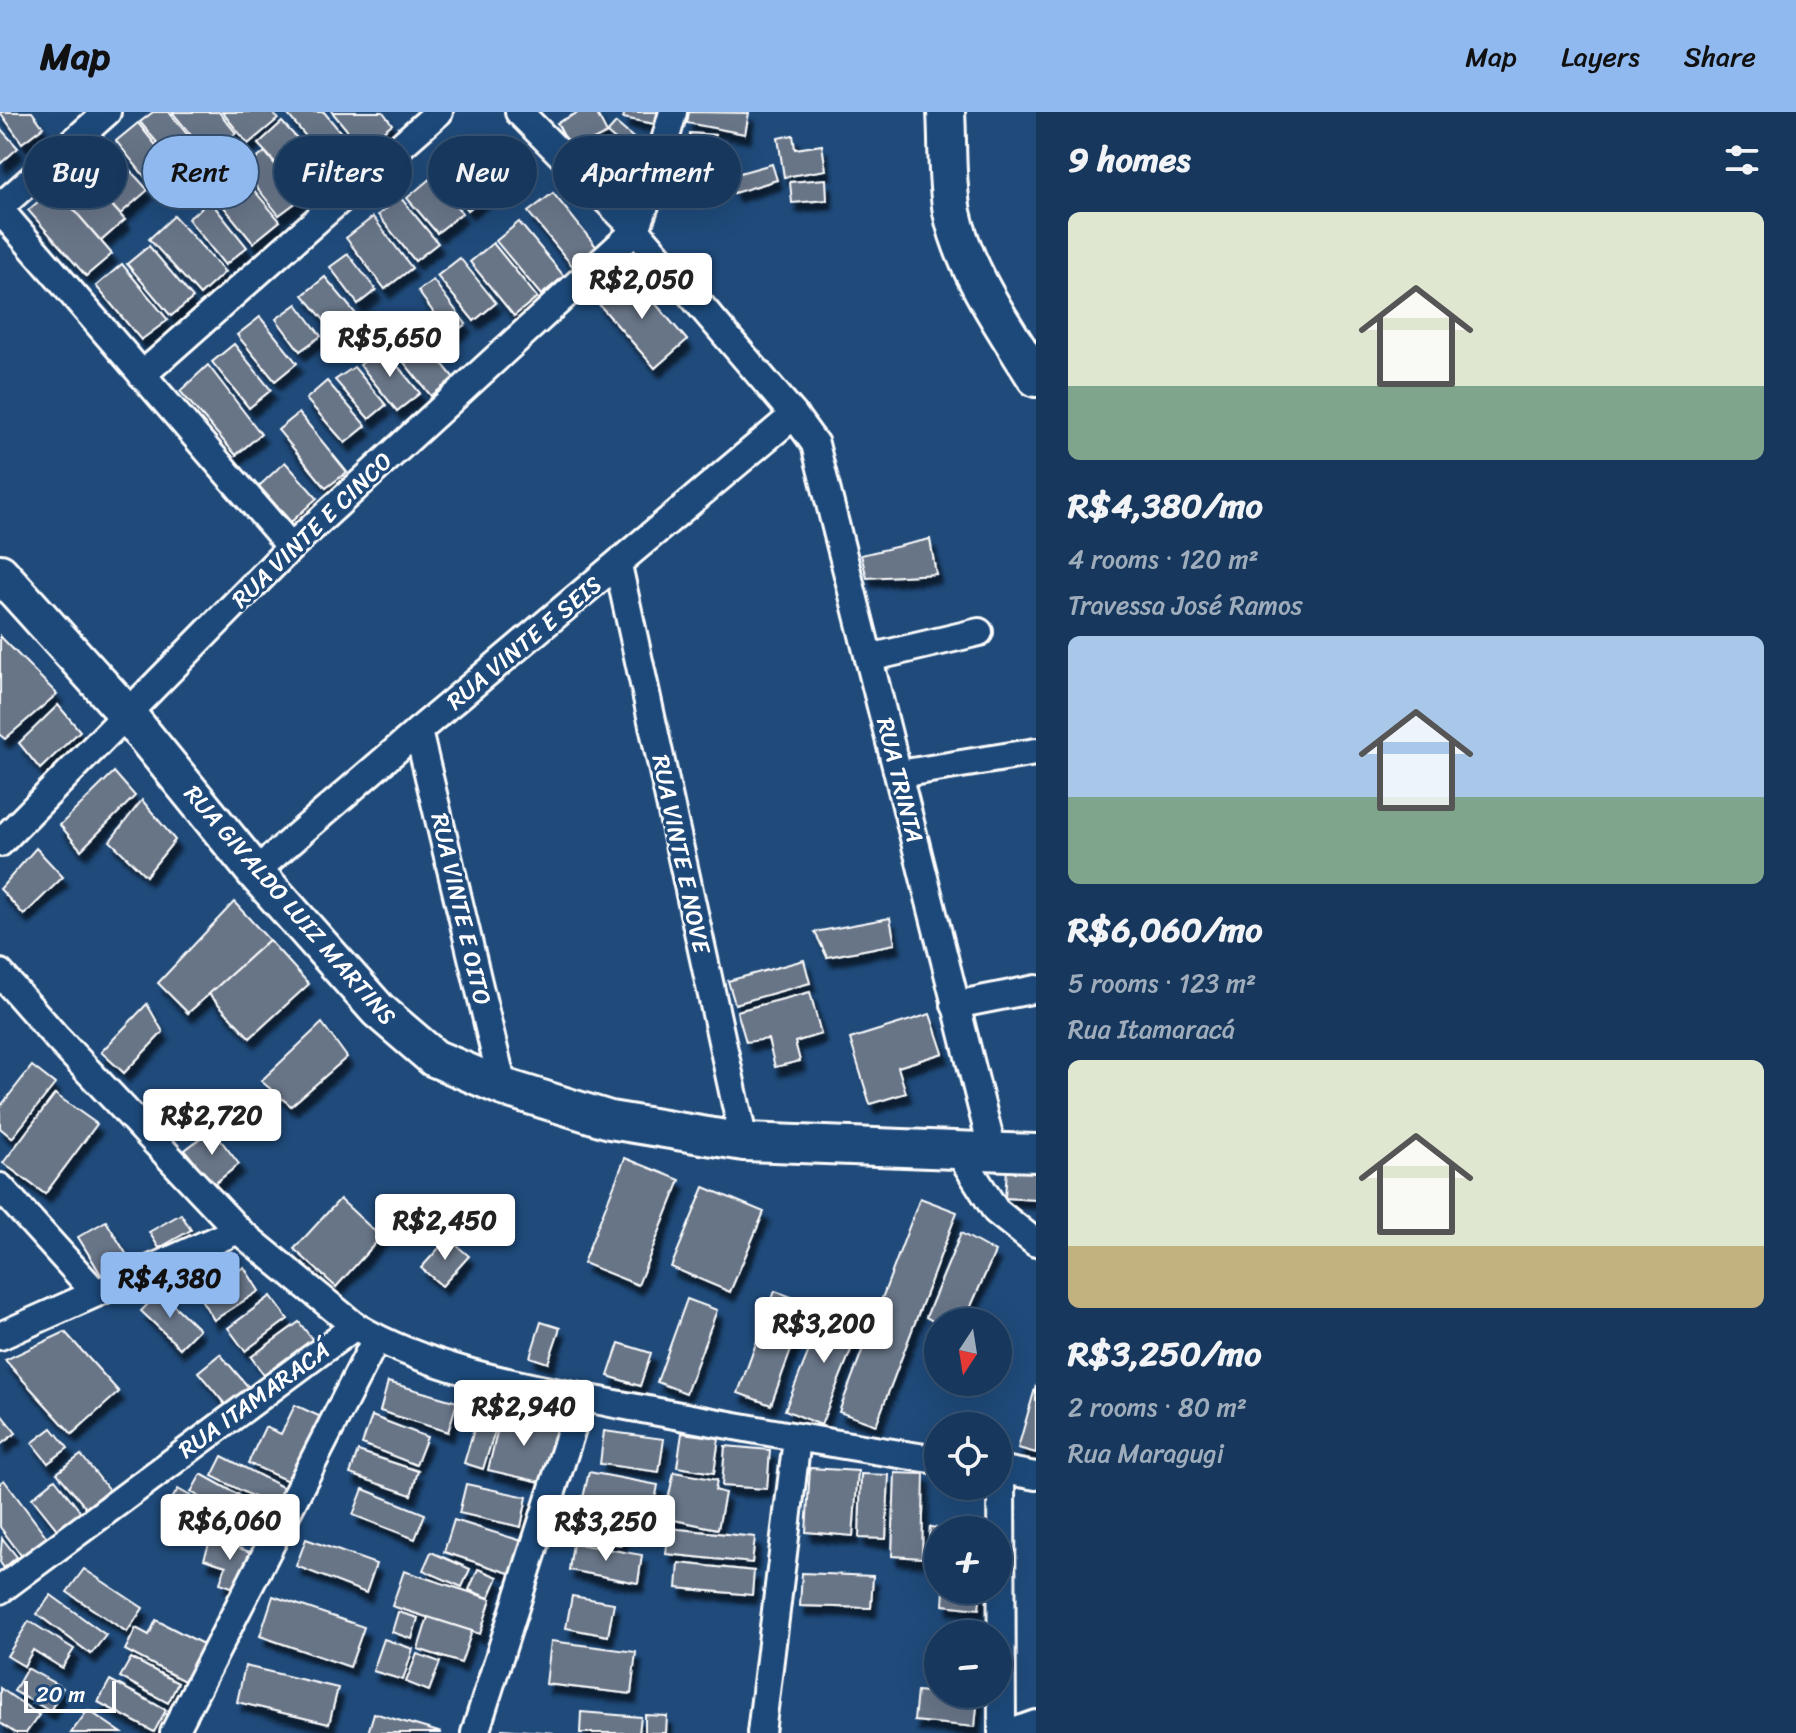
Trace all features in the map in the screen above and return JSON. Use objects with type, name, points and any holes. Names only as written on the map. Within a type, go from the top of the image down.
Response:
[{"type":"street","points":[[107,112],[0,208],[291,547]]},
{"type":"street","points":[[142,375],[439,112]]},
{"type":"street","name":"RUA TRINTA","points":[[519,112],[636,230],[794,415],[815,444],[955,1005],[976,1152],[996,1211],[1036,1243]]},
{"type":"street","points":[[636,230],[673,112]]},
{"type":"street","points":[[946,112],[951,207],[962,248],[1036,378]]},
{"type":"street","name":"RUA VINTE E CINCO","points":[[0,843],[291,547],[636,230]]},
{"type":"street","name":"RUA VINTE E SEIS","points":[[255,872],[794,415]]},
{"type":"street","name":"RUA VINTE E NOVE","points":[[618,565],[744,1142]]},
{"type":"street","name":"RUA GIVALDO LUIZ MARTINS","points":[[0,573],[126,713],[255,872],[378,1010],[434,1058],[503,1087],[610,1120],[744,1142],[1036,1153]]},
{"type":"street","points":[[869,658],[979,632]]},
{"type":"street","name":"RUA VINTE E OITO","points":[[418,731],[503,1087]]},
{"type":"street","points":[[899,774],[1036,752]]},
{"type":"street","points":[[0,973],[238,1230],[366,1332],[477,1375],[797,1439],[924,1458]]},
{"type":"street","points":[[955,1005],[1036,989]]},
{"type":"street","points":[[0,1187],[95,1292]]},
{"type":"street","points":[[0,1336],[238,1230]]},
{"type":"street","points":[[174,1733],[366,1332]]},
{"type":"street","name":"RUA ITAMARACÁ","points":[[0,1590],[366,1332]]},
{"type":"street","points":[[475,1733],[582,1397]]},
{"type":"street","points":[[761,1733],[797,1439]]},
{"type":"street","points":[[1012,1472],[1036,1476]]},
{"type":"street","points":[[1000,1500],[1002,1733]]},
{"type":"street","points":[[1011,1733],[1036,1724]]},
{"type":"building","points":[[0,112],[32,112],[43,127],[31,136],[24,136],[22,143]]},
{"type":"building","points":[[153,112],[169,112],[189,136],[152,136],[140,122]]},
{"type":"building","points":[[172,112],[219,112],[236,133],[232,136],[192,136]]},
{"type":"building","points":[[222,112],[272,112],[278,119],[258,136],[242,136]]},
{"type":"building","points":[[292,112],[324,112],[344,136],[306,136],[288,115]]},
{"type":"building","points":[[332,112],[383,112],[392,124],[377,136],[352,136]]},
{"type":"building","points":[[579,112],[596,112],[607,133],[601,136],[564,136],[557,123]]},
{"type":"building","points":[[625,112],[663,112],[660,125],[623,118]]},
{"type":"building","points":[[689,112],[749,113],[745,134],[687,123]]},
{"type":"building","points":[[282,122],[295,136],[274,136],[274,161],[258,144]]},
{"type":"building","points":[[138,123],[148,136],[143,136],[143,175],[127,155],[127,136],[122,136]]},
{"type":"building","points":[[616,123],[631,136],[611,136],[607,133]]},
{"type":"building","points":[[0,128],[18,148],[0,164]]},
{"type":"building","points":[[690,133],[715,135],[715,136],[690,136]]},
{"type":"building","points":[[793,135],[795,149],[822,145],[826,170],[784,177],[778,138]]},
{"type":"building","points":[[265,152],[274,163],[274,208],[288,208],[279,215],[258,189],[258,158]]},
{"type":"building","points":[[772,164],[777,180],[741,191],[741,173]]},
{"type":"building","points":[[127,167],[143,185],[143,194],[127,208]]},
{"type":"building","points":[[826,179],[827,200],[792,203],[790,182]]},
{"type":"building","points":[[428,180],[428,208],[458,208],[462,213],[437,233],[412,204],[412,194]]},
{"type":"building","points":[[553,193],[553,208],[565,208],[599,250],[575,269],[528,212]]},
{"type":"building","points":[[258,195],[280,221],[253,243],[225,208],[258,208]]},
{"type":"building","points":[[72,208],[114,208],[125,220],[101,241]]},
{"type":"building","points":[[72,208],[112,254],[86,276],[28,210]]},
{"type":"building","points":[[201,208],[216,208],[247,247],[225,265],[188,219]]},
{"type":"building","points":[[387,208],[409,208],[438,243],[415,261],[378,215]]},
{"type":"building","points":[[174,216],[225,272],[200,295],[149,239]]},
{"type":"building","points":[[373,217],[412,268],[385,289],[346,238]]},
{"type":"building","points":[[519,222],[564,276],[541,295],[496,241]]},
{"type":"building","points":[[493,243],[537,297],[514,316],[470,262]]},
{"type":"building","points":[[149,246],[193,298],[171,316],[127,264]]},
{"type":"building","points":[[348,254],[376,290],[358,304],[330,267]]},
{"type":"building","points":[[460,258],[496,303],[474,321],[437,276]]},
{"type":"building","points":[[122,264],[168,320],[141,340],[96,286]]},
{"type":"building","points":[[629,273],[687,340],[655,368],[597,302]]},
{"type":"building","points":[[325,277],[361,320],[339,338],[303,295]]},
{"type":"building","points":[[433,280],[466,324],[450,335],[418,291]]},
{"type":"building","points":[[297,304],[321,336],[300,351],[276,319]]},
{"type":"building","points":[[260,317],[297,363],[275,381],[237,335]]},
{"type":"building","points":[[417,332],[454,378],[431,396],[394,350]]},
{"type":"building","points":[[234,344],[271,390],[249,408],[212,362]]},
{"type":"building","points":[[382,347],[420,393],[397,411],[360,365]]},
{"type":"building","points":[[208,365],[261,434],[236,455],[180,391]]},
{"type":"building","points":[[354,367],[386,405],[369,419],[335,380]]},
{"type":"building","points":[[327,381],[366,426],[345,443],[306,399]]},
{"type":"building","points":[[299,413],[347,472],[326,488],[278,430]]},
{"type":"building","points":[[285,462],[317,498],[291,522],[259,486]]},
{"type":"building","points":[[930,539],[936,574],[867,578],[861,555]]},
{"type":"building","points":[[0,636],[57,694],[5,739],[0,735]]},
{"type":"building","points":[[58,705],[80,731],[40,769],[19,743]]},
{"type":"building","points":[[114,772],[135,796],[81,850],[60,825]]},
{"type":"building","points":[[142,800],[175,840],[146,876],[110,841]]},
{"type":"building","points":[[36,848],[63,877],[24,915],[0,889]]},
{"type":"building","points":[[234,902],[269,940],[188,1013],[158,983]]},
{"type":"building","points":[[890,918],[895,944],[827,957],[815,932]]},
{"type":"building","points":[[269,940],[309,984],[250,1038],[209,994]]},
{"type":"building","points":[[804,960],[810,983],[735,1004],[728,981]]},
{"type":"building","points":[[810,992],[821,1034],[795,1042],[800,1061],[775,1067],[768,1039],[746,1042],[737,1011]]},
{"type":"building","points":[[147,1004],[163,1032],[124,1073],[101,1052]]},
{"type":"building","points":[[930,1014],[943,1053],[898,1067],[906,1093],[870,1104],[850,1039]]},
{"type":"building","points":[[322,1023],[347,1057],[291,1106],[261,1081]]},
{"type":"building","points":[[32,1066],[55,1084],[12,1138],[0,1128],[0,1107]]},
{"type":"building","points":[[55,1094],[97,1124],[45,1194],[3,1163]]},
{"type":"building","points":[[212,1129],[239,1164],[213,1185],[185,1150]]},
{"type":"building","points":[[625,1158],[680,1180],[638,1285],[583,1263]]},
{"type":"building","points":[[1007,1168],[1036,1170],[1036,1200],[1005,1198]]},
{"type":"building","points":[[704,1187],[764,1212],[730,1292],[671,1267]]},
{"type":"building","points":[[920,1198],[957,1212],[876,1425],[839,1412]]},
{"type":"building","points":[[340,1199],[381,1237],[336,1287],[294,1249]]},
{"type":"building","points":[[181,1214],[191,1230],[159,1248],[149,1232]]},
{"type":"building","points":[[106,1221],[133,1265],[105,1281],[78,1237]]},
{"type":"building","points":[[961,1233],[995,1252],[970,1308],[930,1308]]},
{"type":"building","points":[[448,1238],[469,1256],[442,1286],[421,1268]]},
{"type":"building","points":[[244,1267],[259,1291],[214,1320],[199,1296]]},
{"type":"building","points":[[775,1291],[808,1303],[771,1405],[738,1393]]},
{"type":"building","points":[[160,1292],[199,1329],[180,1348],[141,1311]]},
{"type":"building","points":[[271,1296],[288,1319],[245,1351],[228,1328]]},
{"type":"building","points":[[687,1299],[717,1310],[686,1393],[657,1382]]},
{"type":"building","points":[[827,1306],[863,1320],[821,1425],[785,1410]]},
{"type":"building","points":[[299,1322],[315,1343],[266,1378],[251,1357]]},
{"type":"building","points":[[541,1322],[560,1328],[548,1363],[530,1357]]},
{"type":"building","points":[[65,1332],[119,1392],[72,1434],[5,1360]]},
{"type":"building","points":[[619,1343],[651,1353],[640,1386],[608,1376]]},
{"type":"building","points":[[220,1354],[251,1390],[229,1409],[198,1372]]},
{"type":"building","points":[[388,1382],[457,1402],[448,1432],[380,1411]]},
{"type":"building","points":[[1036,1385],[1036,1453],[1018,1448]]},
{"type":"building","points":[[485,1393],[505,1399],[483,1469],[464,1463]]},
{"type":"building","points":[[295,1405],[321,1417],[290,1482],[248,1463],[265,1427],[281,1434]]},
{"type":"building","points":[[502,1412],[559,1425],[545,1483],[488,1470]]},
{"type":"building","points":[[0,1413],[16,1433],[0,1445]]},
{"type":"building","points":[[372,1416],[427,1437],[416,1465],[362,1444]]},
{"type":"building","points":[[52,1428],[68,1448],[48,1463],[32,1443]]},
{"type":"building","points":[[604,1431],[664,1439],[659,1472],[600,1464]]},
{"type":"building","points":[[682,1433],[719,1438],[714,1473],[677,1467]]},
{"type":"building","points":[[725,1446],[770,1450],[767,1489],[722,1486]]},
{"type":"building","points":[[358,1451],[418,1471],[411,1495],[350,1474]]},
{"type":"building","points":[[81,1455],[109,1490],[86,1508],[57,1473]]},
{"type":"building","points":[[222,1456],[286,1489],[276,1508],[212,1476]]},
{"type":"building","points":[[810,1468],[858,1471],[853,1536],[806,1532]]},
{"type":"building","points":[[589,1472],[658,1485],[653,1511],[583,1498]]},
{"type":"building","points":[[674,1472],[717,1480],[715,1490],[725,1493],[718,1529],[664,1518]]},
{"type":"building","points":[[895,1473],[924,1474],[922,1558],[892,1556]]},
{"type":"building","points":[[201,1474],[239,1495],[229,1513],[191,1492]]},
{"type":"building","points":[[861,1474],[889,1475],[886,1539],[859,1538]]},
{"type":"building","points":[[55,1479],[83,1515],[60,1533],[32,1498]]},
{"type":"building","points":[[4,1480],[49,1540],[24,1559],[0,1527],[0,1483]]},
{"type":"building","points":[[466,1484],[527,1497],[521,1527],[459,1513]]},
{"type":"building","points":[[178,1489],[215,1510],[205,1528],[167,1507]]},
{"type":"building","points":[[363,1489],[425,1514],[415,1539],[353,1515]]},
{"type":"building","points":[[575,1507],[626,1517],[621,1545],[569,1535]]},
{"type":"building","points":[[454,1520],[522,1541],[512,1574],[444,1552]]},
{"type":"building","points":[[669,1528],[755,1537],[752,1563],[666,1554]]},
{"type":"building","points":[[2,1538],[17,1557],[4,1568],[0,1562]]},
{"type":"building","points":[[211,1538],[253,1553],[240,1590],[220,1583],[226,1566],[204,1559]]},
{"type":"building","points":[[306,1539],[376,1564],[366,1593],[296,1566]]},
{"type":"building","points":[[573,1543],[642,1555],[638,1583],[569,1570]]},
{"type":"building","points":[[431,1552],[470,1569],[462,1587],[423,1570]]},
{"type":"building","points":[[679,1563],[754,1571],[752,1595],[677,1588]]},
{"type":"building","points":[[84,1569],[143,1608],[127,1632],[67,1592]]},
{"type":"building","points":[[478,1569],[498,1577],[489,1598],[469,1590]]},
{"type":"building","points":[[404,1571],[491,1599],[480,1634],[392,1606]]},
{"type":"building","points":[[802,1573],[873,1576],[871,1608],[800,1606]]},
{"type":"building","points":[[51,1595],[106,1635],[91,1654],[37,1614]]},
{"type":"building","points":[[273,1596],[364,1627],[350,1667],[260,1636]]},
{"type":"building","points":[[572,1596],[614,1603],[608,1636],[566,1628]]},
{"type":"building","points":[[943,1604],[980,1604],[979,1609]]},
{"type":"building","points":[[398,1612],[418,1618],[412,1639],[392,1632]]},
{"type":"building","points":[[428,1617],[472,1631],[461,1663],[418,1649]]},
{"type":"building","points":[[156,1620],[207,1646],[188,1683],[125,1650],[136,1628],[149,1635]]},
{"type":"building","points":[[29,1621],[74,1649],[62,1668],[33,1650],[24,1666],[7,1656]]},
{"type":"building","points":[[384,1639],[413,1649],[403,1680],[373,1671]]},
{"type":"building","points":[[551,1641],[636,1652],[631,1694],[546,1684]]},
{"type":"building","points":[[417,1654],[440,1662],[429,1691],[406,1682]]},
{"type":"building","points":[[131,1658],[178,1683],[168,1703],[120,1677]]},
{"type":"building","points":[[245,1666],[338,1688],[329,1724],[237,1702]]},
{"type":"building","points":[[27,1668],[63,1688],[50,1711],[14,1691]]},
{"type":"building","points":[[110,1680],[166,1710],[154,1732],[98,1702]]},
{"type":"building","points":[[0,1688],[39,1715],[26,1733],[15,1733],[0,1723]]},
{"type":"building","points":[[917,1691],[924,1692],[924,1708],[977,1708],[975,1727],[914,1721]]},
{"type":"building","points":[[88,1710],[122,1733],[71,1733]]},
{"type":"building","points":[[581,1712],[641,1717],[639,1733],[580,1733]]},
{"type":"building","points":[[374,1713],[442,1733],[368,1733]]},
{"type":"building","points":[[645,1715],[667,1716],[666,1733],[645,1733]]},
{"type":"building","points":[[502,1729],[554,1733],[502,1733]]}]
